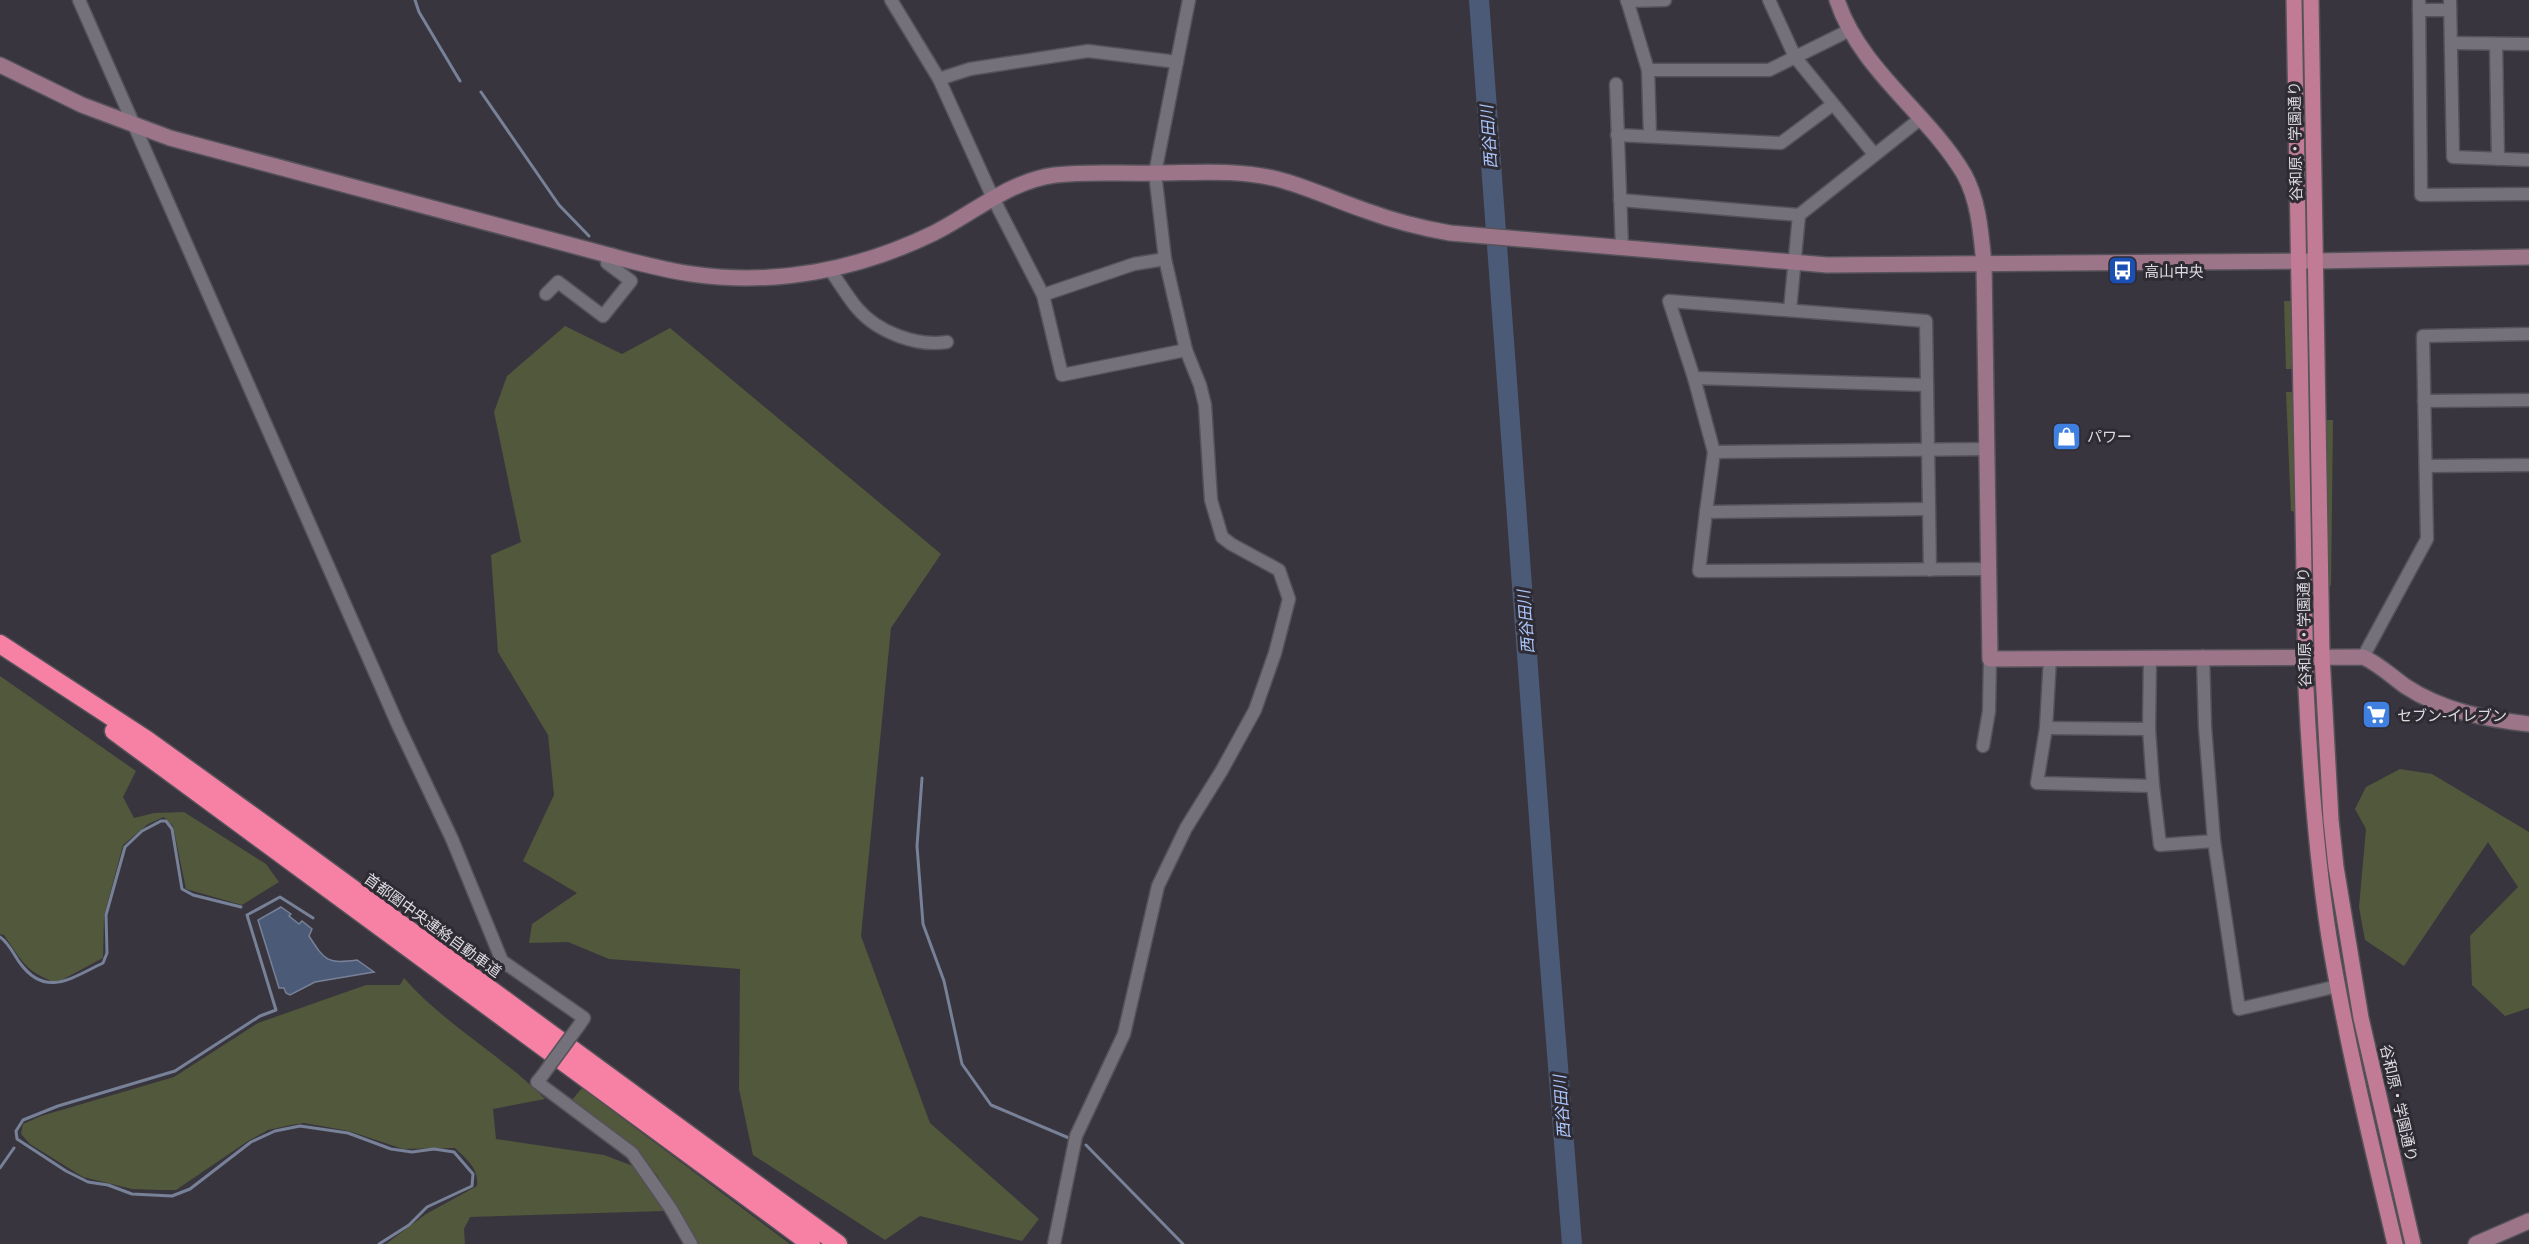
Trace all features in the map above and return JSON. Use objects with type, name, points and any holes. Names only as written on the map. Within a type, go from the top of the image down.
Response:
[{"type":"highway","name":"首都圏中央連絡自動車道","points":[[0,645],[811,1244]]},
{"type":"highway","name":"首都圏中央連絡自動車道","points":[[0,645],[147,740],[838,1244]]},
{"type":"main road","name":"谷和原・学園通り","points":[[2294,0],[2308,736],[2315,834],[2338,986],[2396,1244]]},
{"type":"main road","name":"谷和原・学園通り","points":[[2311,0],[2322,656],[2330,808],[2338,878],[2361,1018],[2413,1244]]},
{"type":"street","points":[[79,0],[398,725],[452,839],[502,961],[584,1018],[537,1082],[632,1153],[671,1209],[691,1244]]},
{"type":"street","points":[[891,0],[939,79],[993,198],[1043,295],[1062,375],[1186,350]]},
{"type":"street","points":[[1054,1244],[1076,1136],[1124,1034],[1158,886],[1186,828],[1255,710],[1275,653],[1289,599],[1279,570],[1222,537],[1211,500],[1204,405],[1200,385],[1186,350],[1165,259],[1155,173],[1189,0]]},
{"type":"street","points":[[1650,135],[1648,70],[1627,0],[1665,0]]},
{"type":"street","points":[[1769,0],[1795,57],[1874,154]]},
{"type":"street","points":[[1837,0],[1850,30],[1867,55],[1964,175],[1977,210],[1984,264],[1990,659],[1989,711],[1983,746]]},
{"type":"street","points":[[2529,160],[2452,157],[2450,5],[2419,5],[2421,195],[2529,194]]},
{"type":"street","points":[[1648,70],[1769,70],[1850,30]]},
{"type":"street","points":[[2451,43],[2529,44]]},
{"type":"street","points":[[2496,44],[2498,159]]},
{"type":"street","points":[[939,79],[970,69],[1088,51],[1178,62]]},
{"type":"street","points":[[0,65],[82,105],[203,148],[608,255],[669,270],[725,278],[788,277],[830,270],[881,256],[954,222],[993,198],[1026,182],[1055,175],[1229,172],[1296,185],[1399,223],[1450,233],[1795,262],[1862,265],[2299,262],[2529,256]]},
{"type":"street","points":[[1616,84],[1622,248]]},
{"type":"street","points":[[1617,135],[1781,143],[1833,105]]},
{"type":"street","points":[[1620,200],[1799,215],[1920,119]]},
{"type":"street","points":[[1790,310],[1799,215]]},
{"type":"street","points":[[546,294],[558,282],[603,316],[631,281],[608,263],[608,255]]},
{"type":"street","points":[[1043,295],[1134,264],[1165,259]]},
{"type":"street","points":[[830,270],[867,319],[882,328],[917,341],[935,344],[946,342]]},
{"type":"street","points":[[1930,570],[1926,321],[1669,302],[1694,378],[1714,452],[1698,571],[1930,570],[1988,569]]},
{"type":"street","points":[[2363,657],[2427,538],[2423,336],[2529,334]]},
{"type":"street","points":[[1694,378],[1927,385]]},
{"type":"street","points":[[2424,401],[2529,400]]},
{"type":"street","points":[[1714,452],[1986,449]]},
{"type":"street","points":[[2426,466],[2529,465]]},
{"type":"street","points":[[1706,512],[1929,509]]},
{"type":"street","points":[[1990,659],[2306,655],[2363,657],[2378,664],[2405,686],[2438,704],[2475,717],[2529,724]]},
{"type":"street","points":[[2203,656],[2205,727],[2214,842],[2239,1010],[2338,986]]},
{"type":"street","points":[[2150,657],[2149,729],[2160,845],[2214,842]]},
{"type":"street","points":[[2050,658],[2046,728],[2037,783],[2153,786]]},
{"type":"street","points":[[2046,728],[2149,729]]},
{"type":"street","points":[[2476,1244],[2529,1221]]},
{"type":"green space","points":[[2284,301],[2293,301],[2294,369],[2286,369]]},
{"type":"green space","points":[[565,326],[622,354],[670,328],[941,554],[891,628],[861,936],[930,1123],[1039,1219],[1022,1241],[920,1216],[885,1240],[753,1155],[739,1089],[740,969],[609,959],[568,942],[529,943],[532,924],[577,893],[523,861],[554,795],[548,735],[498,652],[491,555],[521,542],[494,412],[507,376]]},
{"type":"green space","points":[[2286,392],[2294,392],[2296,512],[2291,511]]},
{"type":"green space","points":[[2325,420],[2333,420],[2331,586],[2327,586]]},
{"type":"green space","points":[[0,676],[136,771],[123,797],[134,818],[154,813],[184,812],[266,864],[279,882],[242,905],[186,889],[173,826],[164,817],[148,824],[123,845],[104,916],[103,958],[56,983],[37,974],[20,958],[4,935],[0,934]]},
{"type":"green space","points":[[2400,769],[2432,774],[2529,832],[2529,1008],[2505,1016],[2472,985],[2470,936],[2518,887],[2488,842],[2404,966],[2365,940],[2359,907],[2366,829],[2355,809],[2366,787]]},
{"type":"green space","points":[[404,978],[437,1011],[511,1068],[545,1099],[493,1109],[496,1139],[604,1155],[641,1169],[665,1211],[470,1217],[464,1229],[465,1244],[386,1244],[426,1214],[477,1186],[474,1169],[455,1148],[403,1149],[349,1131],[304,1123],[268,1130],[176,1190],[159,1190],[132,1189],[83,1177],[30,1144],[21,1134],[23,1124],[41,1116],[174,1077],[258,1023],[366,985],[400,985]]},
{"type":"green space","points":[[582,1088],[790,1244],[697,1244],[657,1175],[638,1154],[572,1100]]},
{"type":"water","points":[[281,907],[299,924],[302,921],[312,929],[309,936],[323,956],[333,961],[357,960],[374,972],[315,982],[290,995],[286,993],[284,988],[279,988],[258,920]]},
{"type":"waterway","points":[[415,0],[419,12],[460,81]]},
{"type":"waterway","name":"西谷田川","points":[[1479,0],[1572,1244]]},
{"type":"waterway","points":[[481,92],[559,205],[589,236]]},
{"type":"waterway","points":[[922,778],[917,846],[923,924],[944,981],[962,1064],[991,1105],[1069,1138]]},
{"type":"waterway","points":[[0,937],[30,974],[50,983],[70,979],[103,963],[107,953],[106,915],[125,847],[142,831],[161,821],[166,821],[172,829],[182,889],[193,895],[241,907]]},
{"type":"waterway","points":[[313,918],[280,897],[247,915],[276,1010],[260,1016],[175,1071],[58,1106],[23,1120],[16,1131],[17,1139],[66,1171],[88,1182],[108,1185],[132,1194],[172,1196],[190,1189],[251,1142],[275,1131],[300,1126],[348,1133],[391,1149],[412,1152],[434,1149],[454,1152],[473,1174],[472,1186],[427,1207],[409,1225],[379,1244]]},
{"type":"waterway","points":[[1086,1145],[1183,1244]]},
{"type":"waterway","points":[[0,1168],[14,1148]]},
{"type":"place","name":"高山中央","points":[[2123,271]]},
{"type":"place","name":"パワー","points":[[2066,436]]},
{"type":"place","name":"セブン-イレブン","points":[[2376,715]]}]
